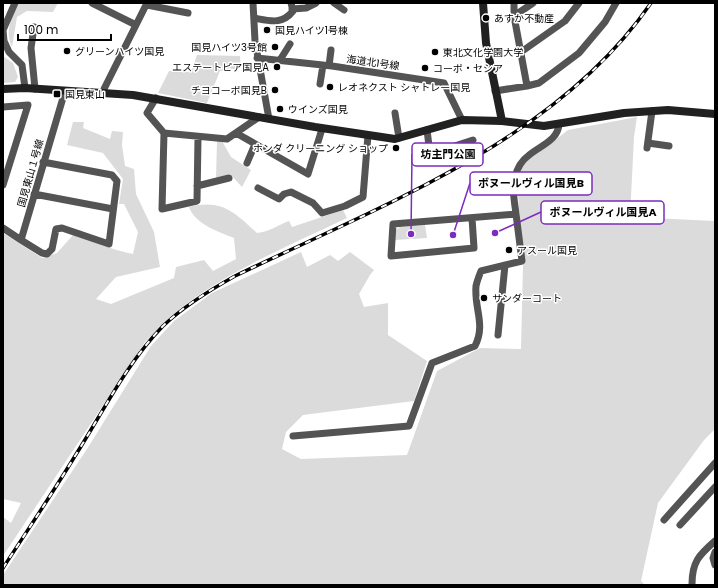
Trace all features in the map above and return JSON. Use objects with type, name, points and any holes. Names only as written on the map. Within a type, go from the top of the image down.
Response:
[{"type":"street","points":[[14,3],[3,30],[4,41],[9,52],[22,65],[25,88]]},
{"type":"street","points":[[92,3],[136,25]]},
{"type":"street","points":[[253,3],[254,41],[269,119]]},
{"type":"street","points":[[254,18],[276,22],[289,15],[291,6],[306,8],[316,3]]},
{"type":"street","points":[[334,3],[344,10]]},
{"type":"street","points":[[484,3],[486,43],[502,121]]},
{"type":"street","points":[[514,3],[514,16],[527,86]]},
{"type":"street","points":[[514,16],[533,3]]},
{"type":"street","points":[[521,52],[565,21],[579,3]]},
{"type":"street","points":[[496,91],[539,83],[579,54],[605,22],[616,3]]},
{"type":"street","points":[[102,93],[147,4],[188,13]]},
{"type":"street","points":[[34,27],[31,48],[35,89]]},
{"type":"street","points":[[280,60],[290,44]]},
{"type":"street","points":[[320,84],[331,50]]},
{"type":"street","name":"海道北1号線","points":[[257,58],[326,66],[444,83],[462,120]]},
{"type":"street","points":[[3,89],[25,88],[133,95],[322,129],[368,136],[399,138],[462,120],[502,121],[544,126],[624,113],[652,111],[668,110],[715,114]]},
{"type":"street","name":"国見東山１号線","points":[[21,240],[65,91]]},
{"type":"street","points":[[156,98],[147,113],[164,133],[198,138],[227,139],[259,117]]},
{"type":"street","points":[[3,107],[28,106],[3,185]]},
{"type":"street","points":[[652,111],[647,146],[670,146]]},
{"type":"street","points":[[395,113],[399,138]]},
{"type":"street","points":[[292,436],[409,426],[432,362],[475,346],[479,338],[481,323],[476,287],[481,271],[522,261],[516,214],[514,179],[520,165],[527,156],[552,139],[558,132],[559,124]]},
{"type":"street","points":[[236,134],[308,174],[322,129]]},
{"type":"street","points":[[427,130],[430,154],[474,140]]},
{"type":"street","points":[[164,133],[162,209],[197,201],[198,138]]},
{"type":"street","points":[[258,188],[279,199],[284,194],[291,192],[313,204],[322,213],[345,206],[363,197],[368,136]]},
{"type":"street","points":[[247,163],[255,144]]},
{"type":"street","points":[[3,228],[42,253],[47,254],[52,249],[56,229],[62,228],[109,244],[117,181],[112,175],[43,162]]},
{"type":"street","points":[[197,186],[229,178]]},
{"type":"street","points":[[34,194],[113,209]]},
{"type":"street","points":[[472,218],[474,248],[390,256],[393,224],[516,214]]},
{"type":"street","points":[[498,335],[505,265]]},
{"type":"street","points":[[664,520],[715,463]]},
{"type":"street","points":[[680,525],[715,487]]},
{"type":"street","points":[[692,584],[692,571],[696,562],[715,541]]},
{"type":"street","points":[[715,552],[713,558],[715,565]]},
{"type":"shaded area","points":[[19,3],[58,3],[53,12],[27,11],[17,17],[12,47],[9,30]]},
{"type":"shaded area","points":[[197,55],[240,56],[241,68],[220,71],[207,103],[158,93],[169,71],[191,72]]},
{"type":"shaded area","points":[[3,56],[13,63],[18,77],[15,82],[3,83]]},
{"type":"shaded area","points":[[637,117],[634,137],[630,217],[715,221],[715,429],[704,440],[658,503],[641,581],[645,585],[3,585],[3,575],[87,449],[151,346],[174,321],[212,293],[301,252],[307,267],[330,255],[338,261],[350,252],[374,270],[359,294],[364,307],[388,303],[388,335],[427,361],[414,401],[303,415],[286,432],[282,449],[301,459],[407,455],[437,371],[480,348],[521,349],[523,265],[517,179],[522,166],[531,157],[568,130]]},
{"type":"shaded area","points":[[73,122],[84,122],[83,128],[110,139],[112,131],[123,132],[122,145],[125,166],[134,169],[136,194],[154,232],[160,267],[116,277],[96,299],[111,304],[174,278],[176,267],[204,260],[213,271],[236,259],[234,238],[202,223],[196,218],[189,207],[210,205],[227,209],[234,213],[257,233],[269,230],[289,221],[292,227],[343,210],[347,218],[278,250],[233,274],[191,301],[164,322],[145,342],[3,556],[3,517],[11,523],[21,503],[3,499],[3,233],[42,258],[57,253],[73,235],[110,248],[133,254],[138,232],[124,204],[119,204],[123,179],[103,153],[67,145]]},
{"type":"shaded area","points":[[217,141],[222,141],[231,157],[251,170],[242,187],[230,174],[216,178]]},
{"type":"shaded area","points":[[425,225],[427,238],[395,240],[396,230],[400,227]]},
{"type":"railway","points":[[3,568],[126,372],[150,341],[171,319],[198,299],[235,276],[405,195],[462,165],[516,132],[566,94],[612,51],[651,3]]},
{"type":"place","name":"あすか不動産","points":[[486,18]]},
{"type":"place","name":"国見ハイツ1号棟","points":[[267,30]]},
{"type":"place","name":"国見ハイツ3号館","points":[[275,47]]},
{"type":"place","name":"グリーンハイツ国見","points":[[67,51]]},
{"type":"place","name":"東北文化学園大学","points":[[435,52]]},
{"type":"place","name":"エステートピア国見A","points":[[277,67]]},
{"type":"place","name":"コーポ・セシア","points":[[425,68]]},
{"type":"place","name":"レオネクスト シャトレー国見","points":[[330,87]]},
{"type":"place","name":"チヨコーポ国見B","points":[[275,90]]},
{"type":"place","name":"国見東山","points":[[57,94]]},
{"type":"place","name":"ウインズ国見","points":[[280,109]]},
{"type":"place","name":"ホンダ クリーニング ショップ","points":[[396,148]]},
{"type":"place","name":"ボヌールヴィル国見A","points":[[495,233]]},
{"type":"place","name":"坊主門公園","points":[[411,234]]},
{"type":"place","name":"ボヌールヴィル国見B","points":[[453,235]]},
{"type":"place","name":"アスール国見","points":[[509,250]]},
{"type":"place","name":"サンダーコート","points":[[484,298]]}]
